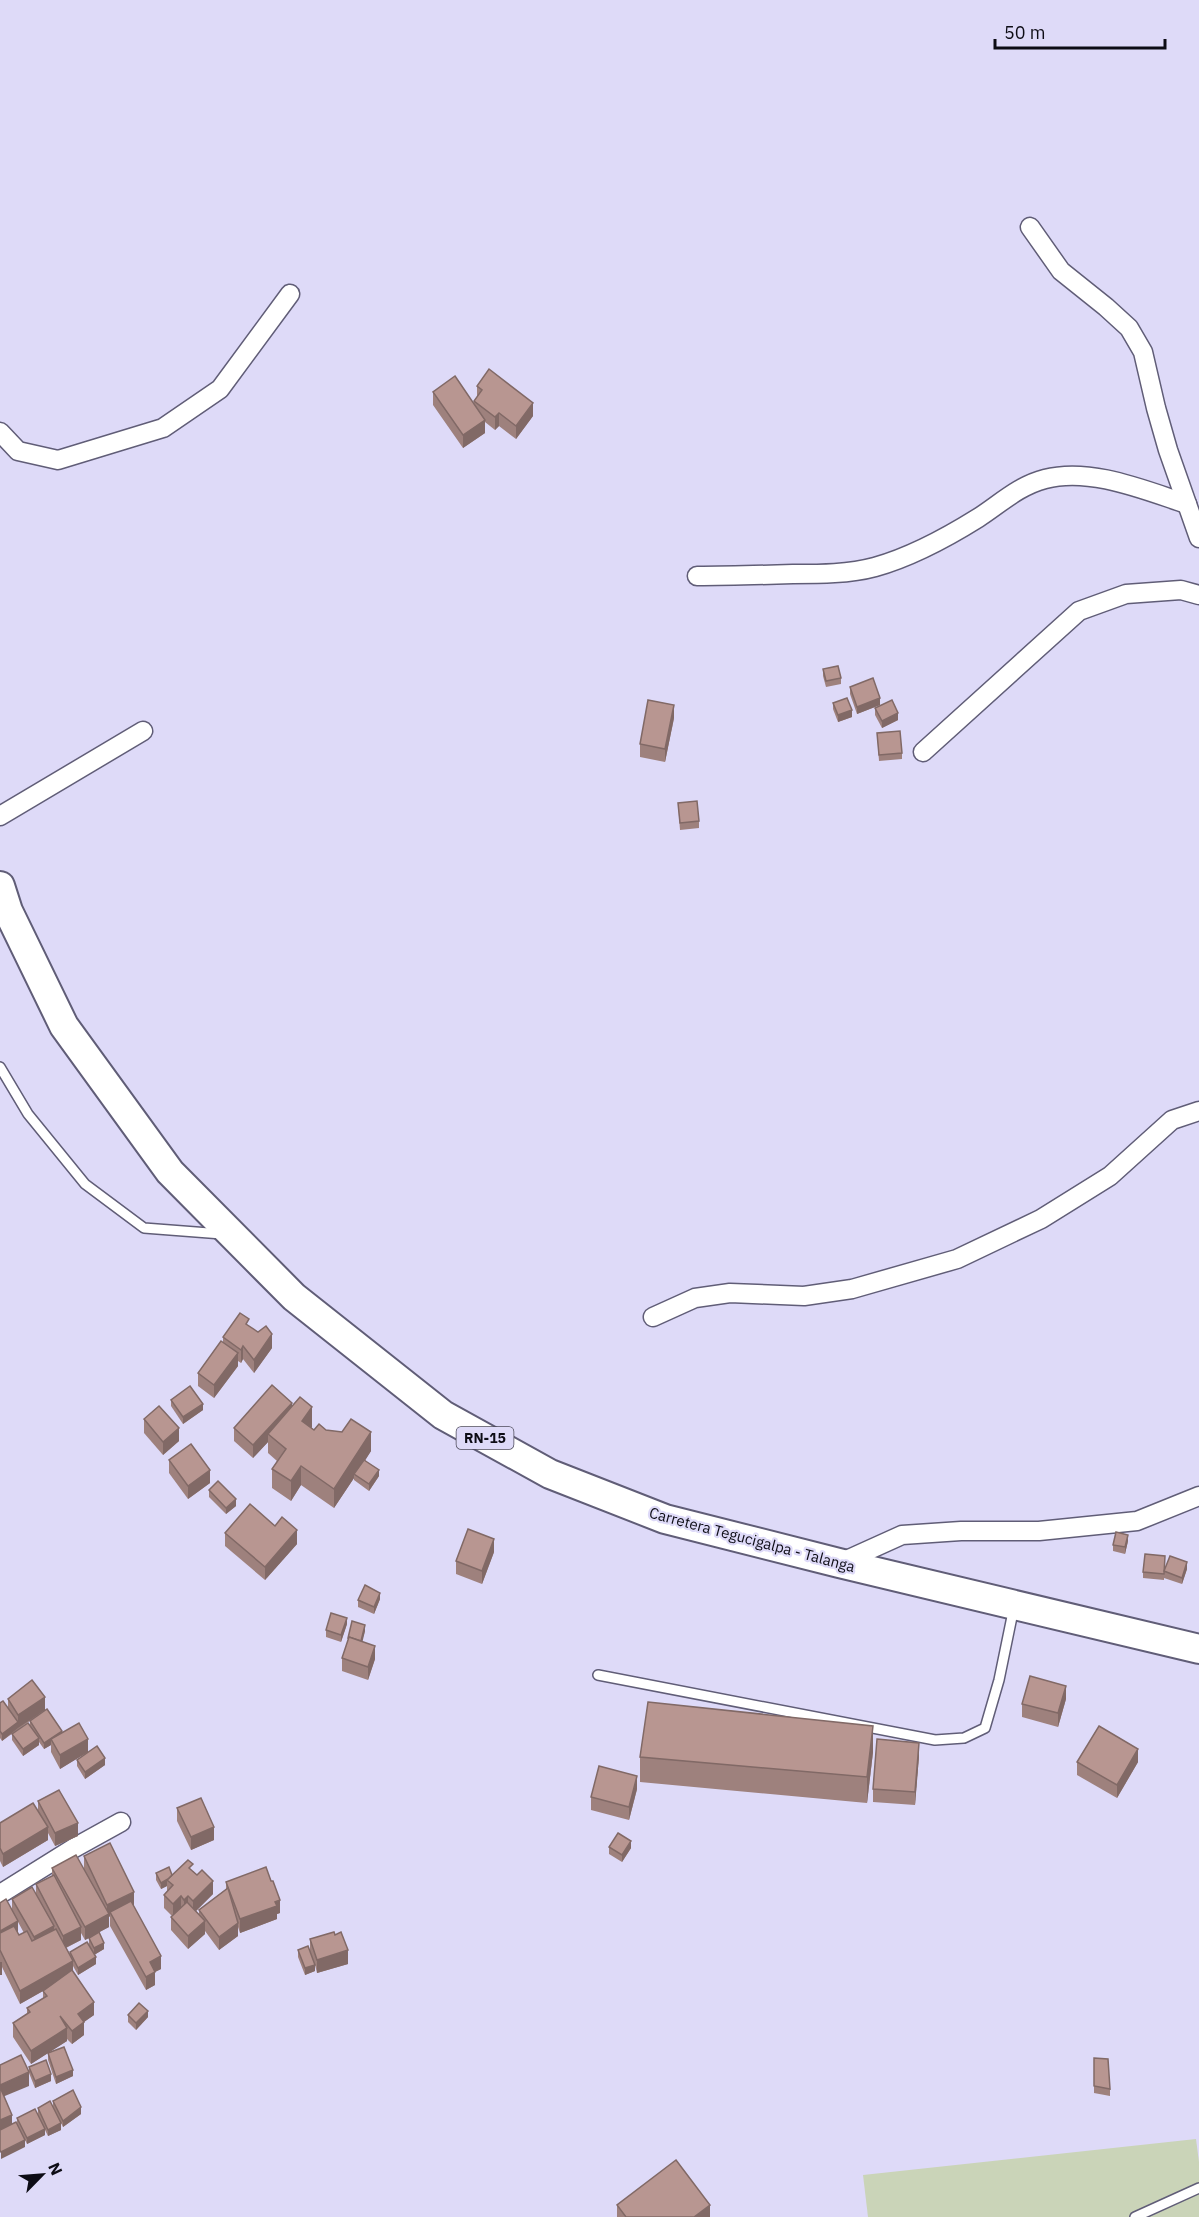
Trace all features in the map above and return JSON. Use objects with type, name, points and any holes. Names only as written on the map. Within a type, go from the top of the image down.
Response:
[{"type":"main road","name":"Carretera Tegucigalpa - Talanga","points":[[0,886],[8,911],[64,1026],[170,1172],[294,1297],[443,1415],[550,1474],[665,1519],[1199,1649]]},
{"type":"street","points":[[1030,227],[1061,271],[1129,328],[1143,352],[1156,408],[1199,538]]},
{"type":"street","points":[[0,432],[18,451],[58,460],[164,429],[220,389],[290,294]]},
{"type":"street","points":[[697,576],[830,574],[874,567],[918,551],[951,534],[1015,491],[1045,479],[1075,476],[1117,481],[1187,504]]},
{"type":"street","points":[[923,752],[1079,611],[1126,594],[1181,590],[1199,595]]},
{"type":"street","points":[[0,816],[143,731]]},
{"type":"street","points":[[653,1317],[695,1298],[730,1293],[804,1296],[852,1289],[957,1259],[1041,1219],[1110,1176],[1172,1120],[1199,1111]]},
{"type":"street","points":[[839,1563],[902,1535],[961,1531],[1039,1531],[1137,1521],[1199,1496]]},
{"type":"street","points":[[0,1894],[74,1848],[122,1822]]},
{"type":"lane","points":[[0,1067],[28,1114],[85,1184],[144,1228],[233,1235]]},
{"type":"lane","points":[[598,1675],[935,1740],[964,1738],[985,1728],[999,1680],[1015,1605]]},
{"type":"lane","points":[[1135,2217],[1199,2188]]},
{"type":"green space","points":[[1196,2139],[1199,2162],[1199,2217],[868,2217],[863,2175]]},
{"type":"building","points":[[489,369],[533,403],[516,426],[499,413],[495,417],[474,401],[482,390],[477,386]]},
{"type":"building","points":[[455,376],[485,420],[463,435],[433,392]]},
{"type":"building","points":[[838,666],[841,678],[826,681],[823,669]]},
{"type":"building","points":[[873,678],[880,698],[857,707],[850,687]]},
{"type":"building","points":[[847,698],[852,710],[838,715],[833,703]]},
{"type":"building","points":[[648,700],[674,705],[665,749],[640,744]]},
{"type":"building","points":[[892,700],[898,713],[882,721],[875,708]]},
{"type":"building","points":[[900,731],[902,753],[879,755],[877,733]]},
{"type":"building","points":[[697,801],[699,821],[680,823],[678,803]]},
{"type":"building","points":[[240,1313],[249,1319],[246,1324],[258,1332],[266,1326],[272,1334],[254,1360],[243,1346],[241,1350],[223,1337]]},
{"type":"building","points":[[221,1341],[238,1353],[214,1385],[198,1373]]},
{"type":"building","points":[[272,1385],[292,1403],[253,1445],[234,1428]]},
{"type":"building","points":[[190,1386],[203,1404],[183,1417],[171,1400]]},
{"type":"building","points":[[300,1397],[312,1407],[302,1421],[314,1430],[319,1424],[326,1430],[342,1432],[351,1419],[371,1432],[334,1489],[301,1466],[291,1481],[272,1469],[286,1449],[268,1434]]},
{"type":"building","points":[[159,1406],[179,1428],[163,1442],[144,1419]]},
{"type":"building","points":[[191,1444],[210,1470],[188,1486],[169,1460]]},
{"type":"building","points":[[364,1460],[379,1470],[369,1484],[354,1474]]},
{"type":"building","points":[[218,1481],[236,1499],[226,1508],[209,1490]]},
{"type":"building","points":[[250,1504],[275,1526],[282,1517],[297,1530],[265,1567],[225,1533]]},
{"type":"building","points":[[468,1529],[494,1539],[482,1571],[456,1561]]},
{"type":"building","points":[[1116,1532],[1128,1535],[1125,1547],[1113,1545]]},
{"type":"building","points":[[1145,1554],[1165,1556],[1164,1574],[1143,1572]]},
{"type":"building","points":[[1170,1556],[1187,1562],[1182,1578],[1164,1571]]},
{"type":"building","points":[[365,1585],[380,1593],[374,1607],[358,1600]]},
{"type":"building","points":[[331,1613],[347,1618],[341,1635],[326,1630]]},
{"type":"building","points":[[352,1621],[365,1625],[361,1641],[348,1638]]},
{"type":"building","points":[[349,1637],[375,1646],[368,1667],[342,1658]]},
{"type":"building","points":[[1030,1676],[1066,1686],[1058,1713],[1022,1704]]},
{"type":"building","points":[[32,1680],[45,1697],[18,1715],[8,1699]]},
{"type":"building","points":[[3,1701],[18,1722],[2,1734],[0,1731],[0,1703]]},
{"type":"building","points":[[648,1702],[873,1726],[867,1777],[640,1757]]},
{"type":"building","points":[[47,1709],[62,1731],[44,1743],[30,1721]]},
{"type":"building","points":[[28,1723],[39,1738],[23,1749],[12,1734]]},
{"type":"building","points":[[79,1723],[88,1739],[60,1755],[51,1739]]},
{"type":"building","points":[[1099,1726],[1138,1749],[1117,1785],[1077,1762]]},
{"type":"building","points":[[877,1739],[919,1743],[915,1792],[873,1789]]},
{"type":"building","points":[[97,1746],[105,1758],[85,1772],[77,1760]]},
{"type":"building","points":[[599,1766],[637,1776],[629,1807],[591,1797]]},
{"type":"building","points":[[59,1790],[78,1823],[55,1833],[38,1801]]},
{"type":"building","points":[[201,1798],[214,1827],[191,1837],[177,1808]]},
{"type":"building","points":[[33,1803],[48,1827],[3,1854],[0,1848],[0,1823]]},
{"type":"building","points":[[618,1833],[631,1841],[622,1855],[609,1847]]},
{"type":"building","points":[[110,1843],[134,1892],[107,1905],[84,1856]]},
{"type":"building","points":[[76,1855],[109,1914],[85,1927],[52,1868]]},
{"type":"building","points":[[188,1860],[193,1864],[189,1868],[197,1875],[202,1870],[213,1881],[193,1901],[188,1896],[184,1900],[181,1896],[173,1904],[164,1895],[173,1885],[167,1880]]},
{"type":"building","points":[[169,1867],[172,1875],[161,1883],[156,1873]]},
{"type":"building","points":[[266,1867],[280,1900],[275,1902],[277,1906],[240,1919],[226,1882]]},
{"type":"building","points":[[54,1875],[81,1927],[63,1936],[36,1884]]},
{"type":"building","points":[[32,1887],[54,1926],[34,1937],[12,1899]]},
{"type":"building","points":[[228,1888],[238,1923],[219,1937],[199,1910]]},
{"type":"building","points":[[6,1899],[18,1921],[0,1931],[0,1903]]},
{"type":"building","points":[[131,1901],[161,1956],[150,1962],[155,1972],[146,1977],[110,1912]]},
{"type":"building","points":[[187,1902],[205,1921],[188,1936],[171,1917]]},
{"type":"building","points":[[14,1926],[19,1935],[27,1931],[32,1941],[56,1929],[73,1961],[20,1991],[0,1950],[0,1933]]},
{"type":"building","points":[[99,1932],[104,1943],[94,1948],[89,1938]]},
{"type":"building","points":[[334,1932],[335,1935],[341,1932],[348,1950],[317,1960],[310,1939]]},
{"type":"building","points":[[87,1942],[96,1957],[78,1968],[70,1952]]},
{"type":"building","points":[[308,1946],[315,1965],[305,1968],[298,1950]]},
{"type":"building","points":[[72,1970],[94,2002],[78,2014],[84,2022],[72,2031],[60,2016],[67,2028],[31,2051],[13,2023],[30,2012],[27,2008],[47,1996],[43,1991]]},
{"type":"building","points":[[139,2003],[148,2011],[136,2023],[128,2015]]},
{"type":"building","points":[[64,2047],[73,2070],[56,2077],[48,2053]]},
{"type":"building","points":[[21,2055],[29,2072],[0,2085],[0,2065]]},
{"type":"building","points":[[1094,2058],[1108,2059],[1110,2089],[1094,2086]]},
{"type":"building","points":[[46,2060],[51,2074],[35,2081],[29,2067]]},
{"type":"building","points":[[0,2087],[12,2115],[0,2120]]},
{"type":"building","points":[[73,2090],[81,2107],[63,2121],[53,2101]]},
{"type":"building","points":[[50,2101],[61,2123],[48,2130],[38,2108]]},
{"type":"building","points":[[35,2109],[45,2129],[27,2138],[17,2118]]},
{"type":"building","points":[[16,2122],[25,2140],[1,2152],[0,2130]]},
{"type":"building","points":[[676,2160],[710,2205],[694,2217],[626,2217],[617,2205]]}]
